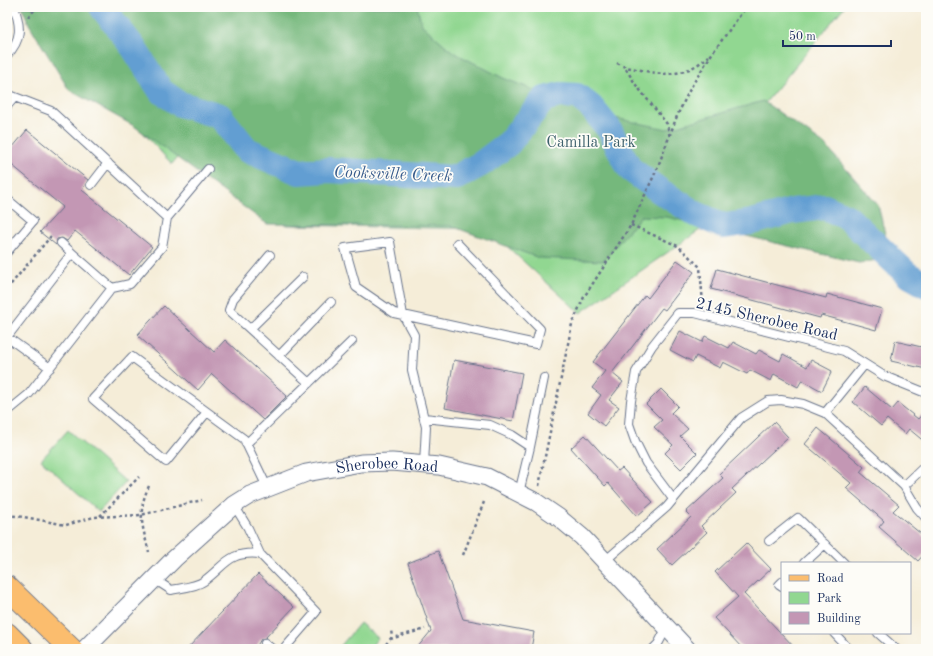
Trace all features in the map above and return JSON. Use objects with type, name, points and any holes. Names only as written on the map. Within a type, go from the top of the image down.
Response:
[{"type":"main road","points":[[7,588],[71,649]]},
{"type":"main road","points":[[7,634],[22,649]]},
{"type":"street","name":"Sherobee Road","points":[[85,649],[174,559],[234,505],[250,495],[267,487],[306,473],[333,467],[392,462],[424,464],[487,477],[536,502],[558,517],[606,560],[687,649]]},
{"type":"lane","points":[[7,55],[15,47],[21,24],[14,7]]},
{"type":"lane","points":[[7,106],[10,96],[51,111],[167,218]]},
{"type":"lane","points":[[91,185],[108,162]]},
{"type":"lane","points":[[7,412],[29,394],[112,288],[130,284],[162,247],[167,218],[208,169]]},
{"type":"lane","points":[[7,199],[36,223],[8,248]]},
{"type":"lane","points":[[424,464],[427,444],[424,418],[412,370],[414,335],[403,315],[390,242],[345,248],[356,287],[394,313],[403,315],[536,344],[540,329],[457,243]]},
{"type":"lane","points":[[61,243],[112,288]]},
{"type":"lane","points":[[50,368],[7,337],[72,253]]},
{"type":"lane","points":[[270,255],[233,299],[230,310],[309,383]]},
{"type":"lane","points":[[250,329],[303,277]]},
{"type":"lane","points":[[279,356],[331,302]]},
{"type":"lane","name":"2145 Sherobee Road","points":[[673,499],[646,464],[635,441],[630,424],[631,401],[636,372],[652,346],[678,313],[695,312],[844,351],[884,376],[926,393]]},
{"type":"lane","points":[[246,444],[352,341]]},
{"type":"lane","points":[[207,412],[166,462],[94,399],[132,357],[244,439],[267,487]]},
{"type":"lane","points":[[825,413],[865,364]]},
{"type":"lane","points":[[519,493],[544,378]]},
{"type":"lane","points":[[606,560],[653,519],[673,499],[741,418],[768,402],[781,400],[803,404],[825,413],[904,486],[917,508],[926,518]]},
{"type":"lane","points":[[424,418],[490,425],[512,435],[530,447]]},
{"type":"lane","points":[[904,486],[926,466]]},
{"type":"lane","points":[[234,505],[248,528],[260,554],[316,612],[284,649]]},
{"type":"lane","points":[[770,541],[798,518],[843,562]]},
{"type":"lane","points":[[805,562],[825,544]]},
{"type":"lane","points":[[154,579],[171,590],[202,582],[229,558],[248,553],[260,554]]},
{"type":"lane","points":[[653,649],[658,644],[667,627]]},
{"type":"lane","points":[[835,634],[849,649]]},
{"type":"lane","points":[[879,634],[896,649]]},
{"type":"lane","points":[[265,643],[272,649]]},
{"type":"path","points":[[536,502],[572,324],[584,297],[631,225],[657,169],[670,138],[677,116],[691,87],[711,55],[746,7]]},
{"type":"path","points":[[617,63],[626,68],[656,74],[674,74],[692,69],[711,55]]},
{"type":"path","points":[[626,68],[636,85],[667,124],[670,138]]},
{"type":"path","points":[[631,225],[678,246],[700,267],[704,315]]},
{"type":"path","points":[[7,289],[51,235]]},
{"type":"path","points":[[100,516],[139,477]]},
{"type":"path","points":[[149,486],[141,503],[141,515],[149,552]]},
{"type":"path","points":[[7,515],[66,525],[100,516],[141,515],[202,500]]},
{"type":"path","points":[[463,555],[484,502]]},
{"type":"path","points":[[390,639],[425,629]]},
{"type":"path","points":[[382,649],[392,637],[391,630]]},
{"type":"green space","name":"Camilla Park","points":[[22,7],[417,7],[422,25],[453,52],[503,78],[596,114],[667,129],[763,101],[824,144],[878,205],[891,258],[859,263],[667,217],[641,216],[603,261],[539,258],[451,226],[267,224],[134,126],[69,90],[29,24]]},
{"type":"green space","name":"Camilla Park","points":[[27,7],[844,7],[747,125],[791,167],[580,313],[488,229],[286,225],[189,142],[172,164]]},
{"type":"green space","points":[[68,430],[126,482],[99,512],[41,460]]},
{"type":"green space","points":[[360,623],[378,638],[369,649],[338,649]]},
{"type":"building","points":[[27,130],[88,180],[82,190],[152,247],[129,275],[75,231],[67,241],[62,238],[57,239],[56,245],[40,232],[63,207],[7,161],[7,154]]},
{"type":"building","points":[[677,260],[694,272],[665,310],[662,308],[612,373],[623,382],[609,400],[619,407],[604,426],[588,413],[601,395],[592,388],[605,371],[593,362],[645,295],[648,298]]},
{"type":"building","points":[[717,269],[826,298],[827,294],[882,309],[876,330],[821,315],[820,318],[711,289]]},
{"type":"building","points":[[164,306],[214,352],[225,340],[287,396],[263,420],[212,374],[198,390],[137,335]]},
{"type":"building","points":[[680,331],[702,342],[705,336],[729,348],[733,342],[756,354],[759,350],[780,361],[783,354],[807,367],[811,360],[832,371],[822,391],[802,380],[798,387],[774,374],[771,381],[750,370],[747,374],[723,362],[720,368],[696,356],[693,362],[670,350]]},
{"type":"building","points":[[895,341],[926,348],[926,369],[891,361]]},
{"type":"building","points":[[454,360],[522,373],[513,421],[445,408]]},
{"type":"building","points":[[865,387],[892,410],[898,403],[918,419],[926,410],[926,443],[909,429],[905,434],[887,419],[881,426],[853,402]]},
{"type":"building","points":[[661,389],[678,406],[671,413],[688,429],[680,436],[697,453],[681,469],[665,453],[673,445],[654,427],[662,420],[646,404]]},
{"type":"building","points":[[774,422],[788,437],[732,489],[736,493],[701,526],[707,532],[672,565],[657,549],[691,517],[686,512],[723,478],[719,474]]},
{"type":"building","points":[[818,428],[864,467],[860,472],[899,505],[893,511],[926,538],[926,552],[918,561],[879,527],[884,521],[846,488],[851,483],[805,444]]},
{"type":"building","points":[[585,435],[618,471],[622,468],[653,502],[637,516],[608,483],[605,486],[571,448]]},
{"type":"building","points":[[746,543],[771,569],[744,594],[796,649],[743,649],[714,618],[738,597],[715,572]]},
{"type":"building","points":[[438,551],[463,619],[534,632],[531,649],[416,649],[431,631],[408,563]]},
{"type":"building","points":[[258,574],[294,607],[265,638],[261,639],[255,649],[187,649]]},
{"type":"waterway","name":"Cooksville Creek","points":[[102,7],[133,47],[161,91],[180,104],[220,116],[247,150],[299,172],[329,170],[455,178],[481,164],[509,143],[544,99],[560,95],[577,96],[591,107],[609,129],[630,169],[660,191],[696,214],[724,226],[752,222],[793,211],[825,207],[847,217],[907,274],[926,285]]}]
